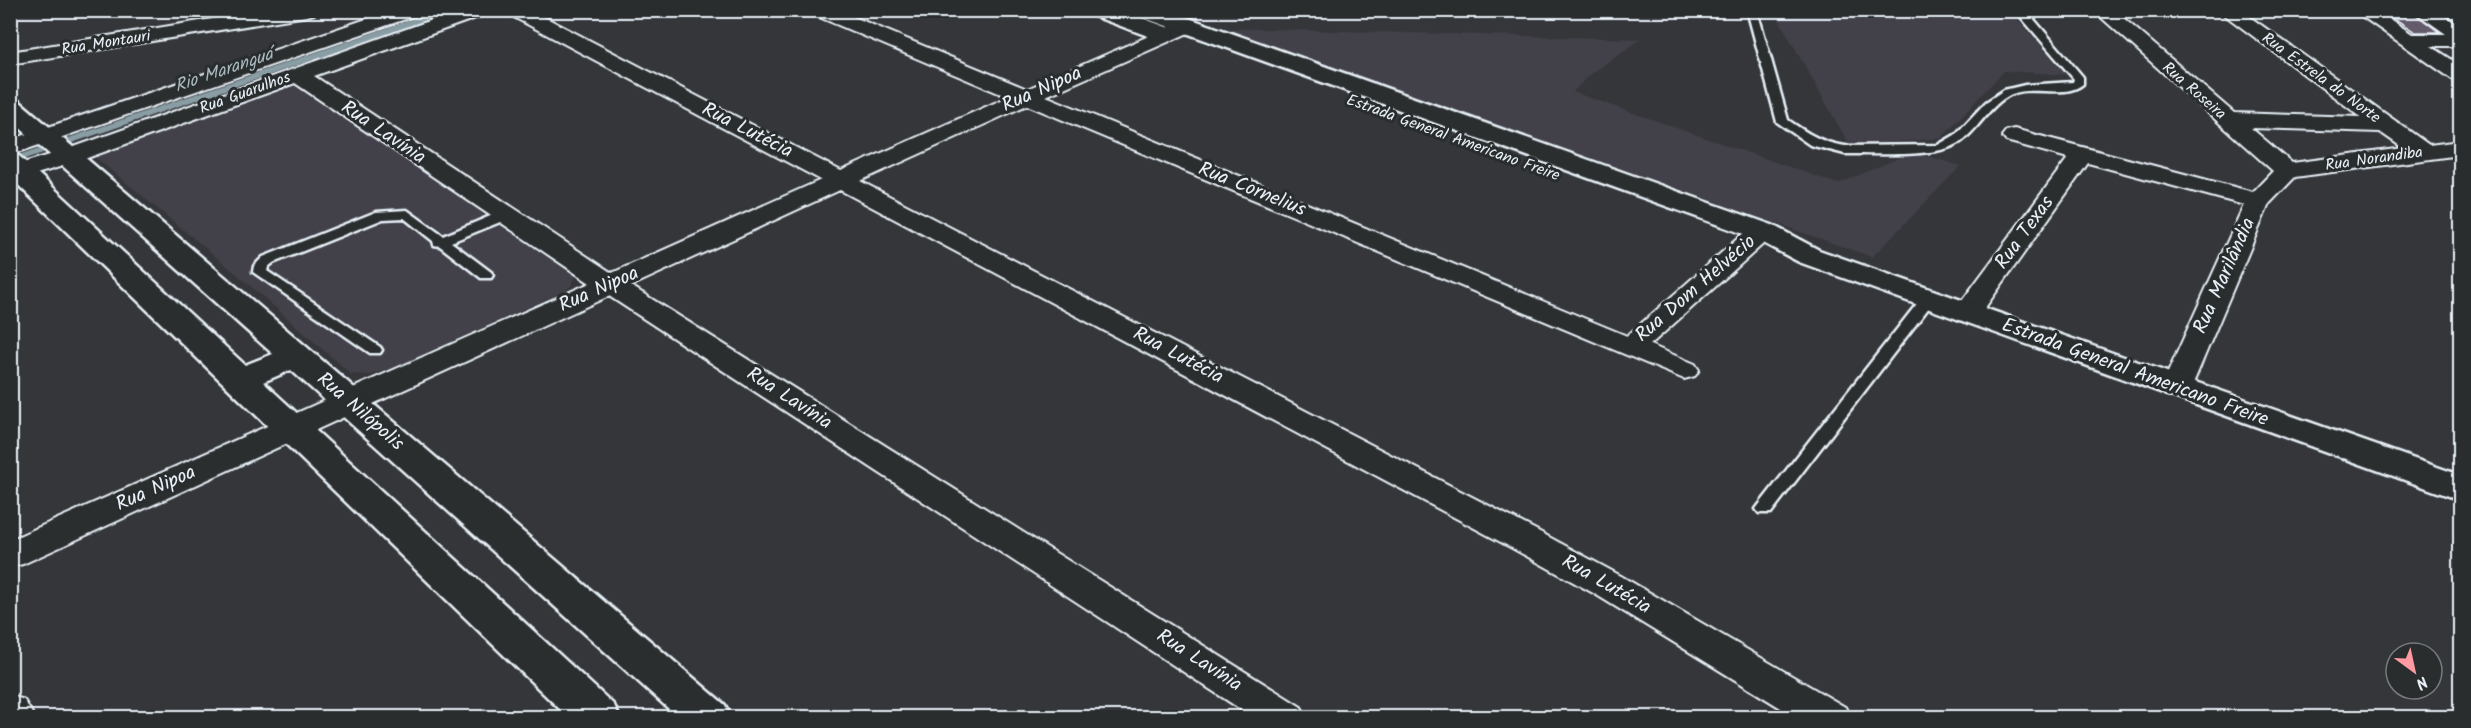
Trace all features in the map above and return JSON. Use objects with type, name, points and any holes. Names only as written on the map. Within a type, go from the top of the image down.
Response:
[{"type":"main road","name":"Estrada General Americano Freire","points":[[1099,10],[1178,31],[2460,488]]},
{"type":"main road","name":"Estrada General Americano Freire","points":[[1144,10],[1178,31]]},
{"type":"main road","name":"Rua Nilópolis","points":[[10,106],[710,717]]},
{"type":"main road","points":[[13,165],[598,717]]},
{"type":"main road","points":[[155,299],[209,280]]},
{"type":"main road","points":[[241,379],[296,356]]},
{"type":"street","name":"Rua Montauri","points":[[10,58],[307,10]]},
{"type":"street","name":"Rua Guarulhos","points":[[13,165],[56,146],[413,10]]},
{"type":"street","name":"Rua Guarulhos","points":[[13,165],[56,146],[296,74],[480,10]]},
{"type":"street","name":"Rua Lutécia","points":[[515,10],[1524,539],[1608,585],[1814,715]]},
{"type":"street","name":"Rua Cornelius","points":[[819,10],[1684,370]]},
{"type":"street","name":"Rua Roseira","points":[[2102,10],[2287,171]]},
{"type":"street","name":"Rua Estrela do Norte","points":[[2227,10],[2423,152]]},
{"type":"street","points":[[2362,10],[2460,75]]},
{"type":"street","points":[[2421,10],[2460,34]]},
{"type":"street","name":"Rua Nipoa","points":[[10,555],[1026,97],[1178,31]]},
{"type":"street","points":[[2407,40],[2460,40]]},
{"type":"street","name":"Rua Lavínia","points":[[296,74],[611,285],[1287,717]]},
{"type":"street","points":[[2228,120],[2385,125]]},
{"type":"street","points":[[2014,136],[2258,201]]},
{"type":"street","name":"Rua Norandiba","points":[[2287,171],[2460,148]]},
{"type":"street","name":"Rua Texas","points":[[1967,313],[2083,154]]},
{"type":"street","name":"Rua Marilândia","points":[[2176,388],[2258,201],[2287,171]]},
{"type":"street","name":"Rua Dom Helvécio","points":[[1631,347],[1755,237]]},
{"type":"street","points":[[10,711],[15,717]]},
{"type":"lane","points":[[1752,10],[1783,122],[1814,143],[1845,150],[1940,148],[1952,145],[1999,98],[2009,92],[2068,87],[2078,84],[2079,79],[2020,10]]},
{"type":"lane","points":[[375,350],[260,272],[261,266],[268,260],[381,215],[407,214],[439,242],[486,275]]},
{"type":"lane","points":[[439,242],[505,214]]},
{"type":"lane","points":[[1765,509],[1929,299]]},
{"type":"shaded area","points":[[1774,11],[2010,11],[2068,75],[2004,71],[1941,138],[1850,146]]},
{"type":"shaded area","points":[[1222,28],[1641,39],[1590,74],[1573,92],[1838,184],[1913,152],[1961,166],[1872,257]]},
{"type":"shaded area","points":[[282,86],[297,86],[384,142],[573,272],[575,277],[572,285],[564,291],[393,369],[370,375],[351,374],[232,270],[95,157],[95,154]]},
{"type":"building","points":[[2381,10],[2410,10],[2439,32],[2415,32]]},
{"type":"waterway","name":"Rio Maranguá","points":[[11,161],[448,10]]}]
